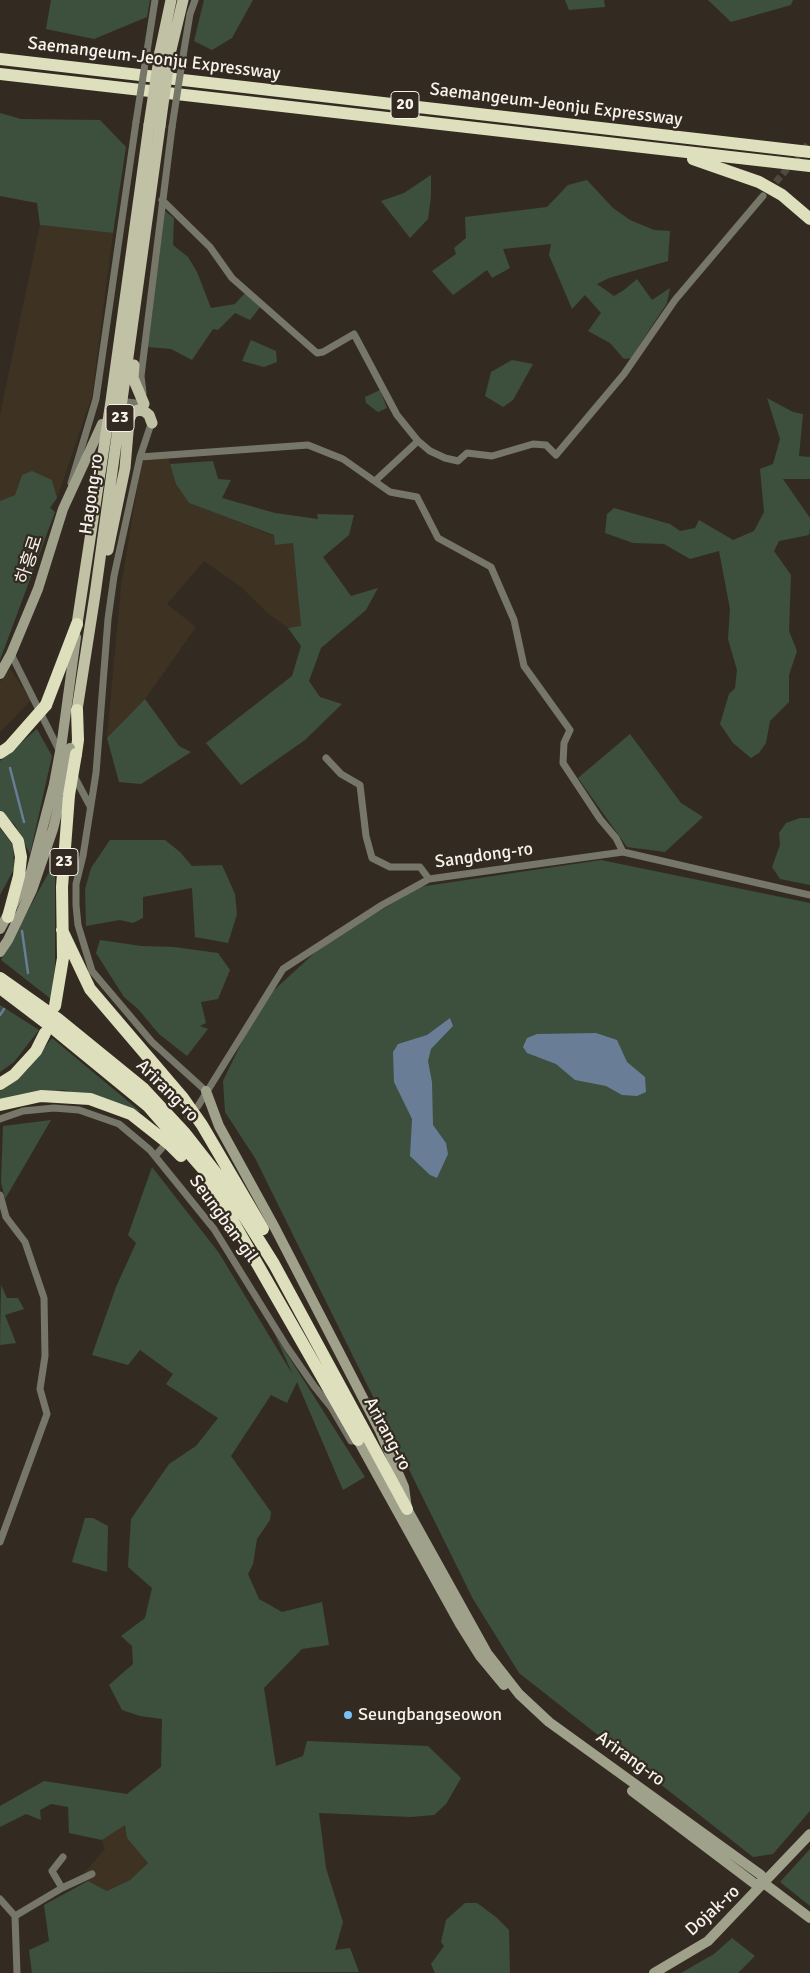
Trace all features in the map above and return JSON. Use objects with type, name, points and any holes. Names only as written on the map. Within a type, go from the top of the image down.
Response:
[{"type":"highway","name":"Saemangeum-Jeonju Expressway","points":[[0,59],[810,152]]},
{"type":"highway","name":"Saemangeum-Jeonju Expressway","points":[[0,74],[810,166]]},
{"type":"highway","points":[[665,149],[733,171],[759,182],[782,195],[810,219]]},
{"type":"highway","name":"23","points":[[4,750],[46,705],[77,624]]},
{"type":"highway","name":"23","points":[[55,1006],[63,958],[62,888],[65,794],[73,751],[78,740],[77,710]]},
{"type":"highway","points":[[0,817],[18,840],[21,857],[19,876],[8,917]]},
{"type":"highway","points":[[62,930],[90,989],[153,1061],[202,1125],[263,1230],[274,1264]]},
{"type":"highway","name":"Arirang-ro","points":[[0,978],[58,1019],[144,1089],[184,1132],[220,1178],[274,1264],[407,1509]]},
{"type":"highway","name":"Arirang-ro","points":[[0,988],[54,1029],[148,1106],[203,1169],[358,1440]]},
{"type":"highway","points":[[0,1084],[14,1075],[36,1052],[45,1033]]},
{"type":"highway","points":[[0,1105],[41,1096],[90,1100],[131,1114],[169,1144],[214,1186]]},
{"type":"main road","name":"Hagong-ro","points":[[0,930],[31,872],[54,784],[62,741],[77,624],[108,424],[117,401],[136,299],[160,126],[171,0]]},
{"type":"main road","name":"Hagong-ro","points":[[165,53],[183,0]]},
{"type":"main road","name":"Hagong-ro","points":[[77,710],[91,625],[117,401],[160,126]]},
{"type":"main road","points":[[136,299],[133,378],[144,404]]},
{"type":"main road","points":[[91,625],[118,508],[125,468],[129,420],[132,413],[138,410],[144,411],[149,415],[152,424]]},
{"type":"main road","name":"하흥로","points":[[0,674],[11,654],[38,589],[63,509],[102,424],[108,424]]},
{"type":"main road","points":[[0,952],[8,940],[32,890],[65,794]]},
{"type":"main road","points":[[206,1091],[219,1126],[275,1228],[380,1431],[404,1487],[407,1509]]},
{"type":"main road","name":"Arirang-ro","points":[[358,1440],[460,1624],[480,1656],[515,1698],[545,1726],[755,1884],[765,1884]]},
{"type":"main road","name":"Arirang-ro","points":[[407,1509],[487,1652],[519,1694],[549,1722],[761,1875],[765,1884],[810,1918]]},
{"type":"main road","name":"Dojak-ro","points":[[654,1973],[708,1941],[765,1884],[810,1834]]},
{"type":"street","points":[[63,509],[96,399],[155,0]]},
{"type":"street","points":[[195,0],[190,14],[183,56],[160,126],[162,200],[141,376],[144,404],[151,412],[152,424],[140,457],[114,576],[108,619],[96,773],[76,884],[78,925],[92,971],[152,1042],[206,1091]]},
{"type":"street","points":[[162,200],[210,248],[232,278],[317,353],[323,352],[354,334],[397,414],[418,441],[438,455],[458,461],[467,453],[492,456],[533,444],[546,445],[556,454],[624,374],[675,300],[764,196]]},
{"type":"street","points":[[117,401],[144,404]]},
{"type":"street","points":[[375,481],[418,441]]},
{"type":"street","points":[[140,457],[308,445],[343,459],[390,492],[416,498],[438,538],[491,567],[514,620],[524,666],[570,730],[564,743],[563,762],[600,819],[616,838],[623,852]]},
{"type":"street","points":[[11,654],[53,741],[90,806]]},
{"type":"street","points":[[326,758],[341,774],[360,785],[366,836],[372,858],[390,867],[420,867],[429,878]]},
{"type":"street","name":"Sangdong-ro","points":[[198,1106],[283,969],[382,905],[429,878],[623,852],[810,895]]},
{"type":"street","name":"Seungban-gil","points":[[0,1119],[23,1111],[54,1108],[79,1110],[119,1124],[155,1156],[214,1228],[303,1371],[331,1407],[351,1441],[358,1440]]},
{"type":"street","points":[[155,1156],[162,1148]]},
{"type":"street","points":[[0,1195],[6,1217],[25,1242],[44,1298],[45,1356],[40,1389],[47,1414],[0,1542]]},
{"type":"street","points":[[62,1888],[52,1870],[63,1857]]},
{"type":"street","points":[[15,1916],[62,1888],[92,1874]]},
{"type":"street","points":[[0,1899],[15,1916],[17,1973]]},
{"type":"shaded area","points":[[40,225],[113,233],[92,396],[57,498],[52,480],[22,475],[15,495],[0,501],[0,415]]},
{"type":"shaded area","points":[[168,457],[176,484],[189,503],[293,543],[301,627],[288,628],[269,614],[241,587],[204,561],[167,604],[196,627],[145,699],[107,738],[121,587],[142,459]]},
{"type":"shaded area","points":[[10,669],[31,700],[0,732],[0,682]]},
{"type":"shaded area","points":[[125,1824],[127,1838],[148,1863],[130,1880],[107,1891],[88,1881],[84,1873],[105,1849],[102,1840]]},
{"type":"green space","points":[[51,0],[150,0],[147,17],[94,39],[46,29]]},
{"type":"green space","points":[[204,0],[253,0],[232,38],[212,50],[194,41]]},
{"type":"green space","points":[[565,0],[604,0],[605,7],[569,10]]},
{"type":"green space","points":[[708,0],[793,0],[791,5],[731,22]]},
{"type":"green space","points":[[0,113],[21,119],[100,120],[126,147],[113,233],[40,225],[37,203],[0,196]]},
{"type":"green space","points":[[431,175],[428,219],[410,238],[381,201],[404,193]]},
{"type":"green space","points":[[587,180],[613,208],[630,220],[654,230],[670,231],[668,261],[609,278],[597,284],[614,296],[637,279],[652,300],[670,288],[667,303],[631,358],[624,359],[610,343],[588,331],[601,313],[585,295],[572,309],[549,255],[551,244],[503,249],[510,268],[492,278],[487,270],[453,295],[432,271],[456,254],[454,248],[466,238],[465,217],[547,207],[568,185]]},
{"type":"green space","points":[[165,211],[174,218],[173,245],[188,257],[197,272],[211,308],[235,304],[245,293],[261,306],[250,320],[235,313],[218,330],[213,329],[192,360],[171,349],[148,347]]},
{"type":"green space","points":[[251,340],[276,351],[277,362],[264,367],[242,361]]},
{"type":"green space","points":[[512,360],[533,364],[513,400],[503,407],[485,396],[491,372]]},
{"type":"green space","points":[[380,390],[387,408],[378,412],[366,403],[365,397]]},
{"type":"green space","points":[[767,398],[793,412],[803,414],[799,456],[810,457],[810,479],[783,479],[810,518],[810,529],[809,535],[779,541],[774,551],[791,575],[789,631],[797,651],[789,675],[789,702],[770,721],[766,743],[759,753],[751,758],[733,743],[720,724],[729,694],[735,688],[737,670],[728,639],[730,609],[719,551],[690,559],[664,544],[633,543],[605,533],[607,514],[614,508],[670,524],[680,531],[695,528],[699,520],[733,540],[754,531],[764,512],[760,469],[773,464],[780,439]]},
{"type":"green space","points":[[213,461],[218,479],[231,480],[222,498],[275,513],[318,519],[317,514],[354,515],[349,535],[323,557],[351,596],[378,588],[366,610],[321,648],[309,681],[320,697],[342,704],[305,740],[241,785],[206,743],[292,676],[301,646],[288,628],[301,626],[293,543],[275,545],[274,535],[189,503],[176,484],[170,464]]},
{"type":"green space","points":[[32,471],[52,480],[57,498],[50,508],[55,512],[0,660],[0,501],[15,495],[22,475]]},
{"type":"green space","points":[[145,699],[179,746],[191,752],[141,784],[119,782],[107,738]]},
{"type":"green space","points":[[37,729],[52,756],[30,854],[15,825],[0,810],[0,761]]},
{"type":"green space","points":[[630,734],[681,803],[703,817],[665,852],[627,847],[578,778]]},
{"type":"green space","points":[[800,818],[810,818],[810,885],[780,879],[772,867],[780,845],[779,833],[786,823]]},
{"type":"green space","points":[[0,828],[13,845],[14,869],[0,895]]},
{"type":"green space","points":[[110,840],[165,840],[180,852],[192,866],[222,865],[235,894],[237,914],[228,943],[195,937],[192,888],[143,897],[143,918],[133,923],[120,920],[86,926],[85,889],[91,868]]},
{"type":"green space","points":[[601,860],[810,903],[810,1811],[773,1854],[753,1857],[519,1673],[473,1599],[255,1158],[225,1112],[223,1081],[261,1002],[321,947],[419,887]]},
{"type":"green space","points":[[55,861],[55,967],[51,999],[1,960]]},
{"type":"green space","points":[[100,940],[218,953],[230,970],[218,999],[201,1002],[206,1023],[200,1026],[208,1029],[187,1056],[159,1034],[138,1009],[124,997],[96,953]]},
{"type":"green space","points":[[0,1005],[39,1030],[14,1062],[0,1072]]},
{"type":"green space","points":[[52,1038],[141,1112],[64,1090],[13,1097],[0,1101],[0,1091],[28,1069]]},
{"type":"green space","points":[[51,1120],[5,1199],[1,1182],[3,1126]]},
{"type":"green space","points":[[152,1167],[219,1253],[293,1375],[275,1335],[365,1477],[343,1490],[297,1382],[287,1403],[271,1395],[231,1456],[271,1512],[270,1520],[257,1539],[253,1564],[248,1574],[259,1599],[282,1612],[322,1602],[329,1645],[302,1649],[264,1688],[276,1766],[303,1756],[307,1741],[428,1746],[461,1778],[446,1804],[434,1815],[411,1817],[319,1813],[326,1868],[343,1922],[335,1950],[350,1948],[359,1972],[32,1973],[29,1950],[49,1941],[44,1905],[88,1881],[107,1891],[130,1880],[148,1863],[127,1838],[125,1825],[102,1840],[69,1833],[68,1807],[51,1804],[40,1810],[41,1820],[26,1814],[0,1827],[0,1806],[44,1781],[127,1794],[161,1767],[162,1719],[140,1716],[122,1710],[109,1685],[133,1664],[132,1646],[121,1636],[145,1618],[152,1588],[128,1567],[131,1519],[169,1464],[196,1446],[218,1418],[166,1384],[173,1374],[140,1350],[128,1365],[92,1355],[116,1287],[136,1243],[128,1235]]},
{"type":"green space","points":[[1,1285],[7,1298],[18,1298],[24,1309],[5,1315],[16,1343],[0,1345]]},
{"type":"green space","points":[[85,1518],[93,1518],[108,1526],[107,1572],[72,1562]]},
{"type":"green space","points":[[810,1849],[810,1906],[780,1882]]},
{"type":"green space","points":[[465,1903],[477,1903],[496,1917],[509,1930],[510,1973],[435,1973],[431,1964],[444,1946],[441,1942],[446,1920]]},
{"type":"green space","points":[[732,1938],[755,1956],[738,1973],[681,1973],[714,1954]]},
{"type":"water","points":[[450,1018],[453,1026],[431,1049],[428,1061],[432,1082],[433,1125],[446,1143],[448,1154],[437,1178],[430,1175],[410,1156],[412,1119],[394,1082],[393,1052],[398,1044],[427,1035]]},
{"type":"water","points":[[596,1033],[617,1040],[627,1062],[645,1077],[646,1092],[637,1096],[622,1095],[606,1086],[575,1080],[556,1064],[527,1053],[523,1047],[527,1038],[537,1034]]},
{"type":"waterway","points":[[10,768],[24,822]]},
{"type":"waterway","points":[[22,931],[28,973]]},
{"type":"waterway","points":[[0,1015],[4,1009]]},
{"type":"tunnel","points":[[769,190],[810,142]]},
{"type":"tunnel","points":[[179,1128],[195,1110]]},
{"type":"place","name":"Seungbangseowon","points":[[348,1715]]}]
